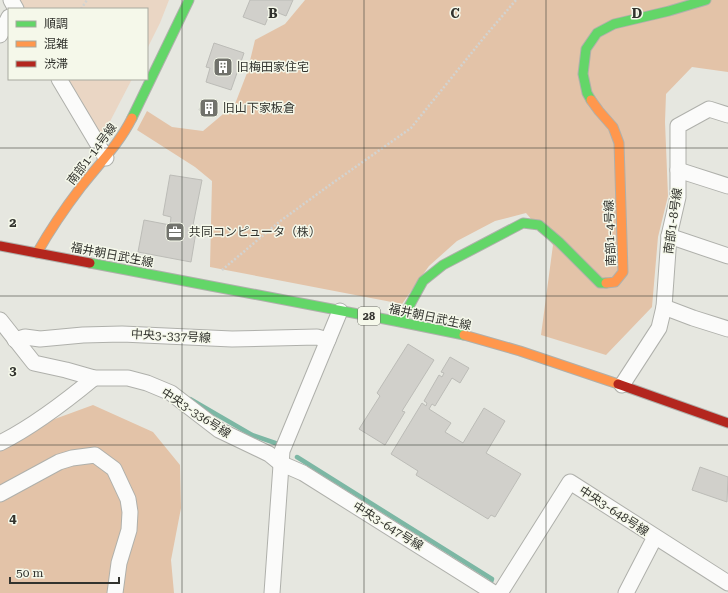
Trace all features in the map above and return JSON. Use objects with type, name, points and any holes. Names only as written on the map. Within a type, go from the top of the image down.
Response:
[{"type":"street","name":"南部1-14号線","points":[[37,253],[52,227],[82,186],[106,158],[128,126],[189,0]]},
{"type":"street","name":"南部1-4号線","points":[[402,322],[423,281],[444,265],[523,224],[539,225],[559,242],[600,283],[615,282],[623,272],[619,143],[613,127],[599,111],[587,93],[582,74],[586,49],[597,33],[614,24],[669,11],[706,0]]},
{"type":"street","points":[[0,35],[8,16]]},
{"type":"street","points":[[60,80],[106,158]]},
{"type":"street","name":"南部1-8号線","points":[[622,384],[660,328],[664,307],[669,236],[678,197],[678,126],[709,109],[728,115]]},
{"type":"street","points":[[678,170],[728,186]]},
{"type":"street","points":[[669,236],[728,256]]},
{"type":"street","name":"福井朝日武生線","points":[[0,246],[402,322],[462,335],[520,351],[622,384],[728,423]]},
{"type":"street","points":[[664,307],[728,329]]},
{"type":"street","points":[[272,593],[282,451],[340,311]]},
{"type":"street","name":"中央3-336号線","points":[[0,320],[34,363],[94,378],[128,378],[147,383],[171,393],[219,430],[269,454],[280,463]]},
{"type":"street","name":"中央3-337号線","points":[[15,340],[26,337],[40,339],[84,335],[122,334],[232,339],[317,338],[328,340]]},
{"type":"street","points":[[0,443],[17,435],[68,399],[94,378]]},
{"type":"street","points":[[0,494],[59,462],[72,458],[95,455],[112,466],[128,499],[130,512],[129,530],[119,563],[115,593]]},
{"type":"street","name":"中央3-647号線","points":[[280,463],[303,473],[494,593]]},
{"type":"street","name":"中央3-648号線","points":[[500,593],[570,482],[728,583]]},
{"type":"street","points":[[626,593],[654,536]]},
{"type":"path","points":[[218,273],[327,186],[411,128],[516,0]]},
{"type":"shaded area","points":[[18,0],[169,0],[148,47],[148,8],[22,8]]},
{"type":"shaded area","points":[[305,0],[728,0],[728,72],[692,67],[666,94],[665,122],[668,196],[658,237],[652,307],[606,355],[541,335],[553,245],[526,213],[495,221],[457,241],[429,266],[402,304],[210,267],[212,181],[195,167],[137,130],[147,111],[172,127],[203,131],[235,104],[247,73],[255,40],[285,24]]},
{"type":"shaded area","points":[[65,80],[131,80],[104,133],[97,137]]},
{"type":"shaded area","points":[[93,405],[153,432],[180,465],[181,508],[171,560],[174,593],[0,593],[0,440],[11,444],[52,420]]},
{"type":"building","points":[[250,0],[293,0],[286,16],[271,10],[265,25],[243,17]]},
{"type":"building","name":"旧梅田家住宅","points":[[214,43],[244,53],[231,90],[206,82],[210,68],[206,67]]},
{"type":"building","name":"旧山下家板倉","points":[[205,99],[218,106],[213,117],[199,110]]},
{"type":"building","points":[[170,175],[202,180],[193,225],[197,226],[191,262],[138,252],[144,220],[170,225],[171,217],[163,215]]},
{"type":"building","points":[[408,344],[434,360],[402,411],[405,412],[385,445],[359,429],[380,396],[377,393]]},
{"type":"building","points":[[450,357],[469,368],[460,383],[452,378],[435,406],[432,404],[429,409],[451,423],[445,432],[463,443],[484,408],[505,421],[486,453],[521,474],[495,517],[491,515],[488,519],[416,475],[418,471],[391,454],[422,403],[426,406],[427,403],[424,401],[439,375],[442,377],[444,373],[441,372]]},
{"type":"building","points":[[700,467],[728,477],[727,502],[692,490]]},
{"type":"waterway","points":[[190,399],[252,435],[278,444]]},
{"type":"waterway","points":[[297,457],[492,579],[491,582]]},
{"type":"traffic: fast","points":[[132,118],[189,0]]},
{"type":"traffic: fast","points":[[591,100],[587,93],[583,74],[586,49],[597,33],[614,24],[669,11],[706,0]]},
{"type":"traffic: fast","points":[[402,322],[423,281],[443,265],[523,223],[539,225],[559,242],[600,283],[606,283]]},
{"type":"traffic: fast","points":[[90,263],[464,335]]},
{"type":"traffic: slow","points":[[591,100],[613,127],[619,143],[623,272],[615,282],[606,283]]},
{"type":"traffic: slow","points":[[37,253],[63,211],[115,145],[132,118]]},
{"type":"traffic: slow","points":[[464,335],[520,351],[618,384]]},
{"type":"traffic: jam","points":[[0,246],[90,263]]},
{"type":"traffic: jam","points":[[618,384],[728,423]]},
{"type":"place","name":"旧梅田家住宅","points":[[223,67]]},
{"type":"place","name":"旧山下家板倉","points":[[209,108]]},
{"type":"place","name":"共同コンピュータ（株）","points":[[175,232]]}]
